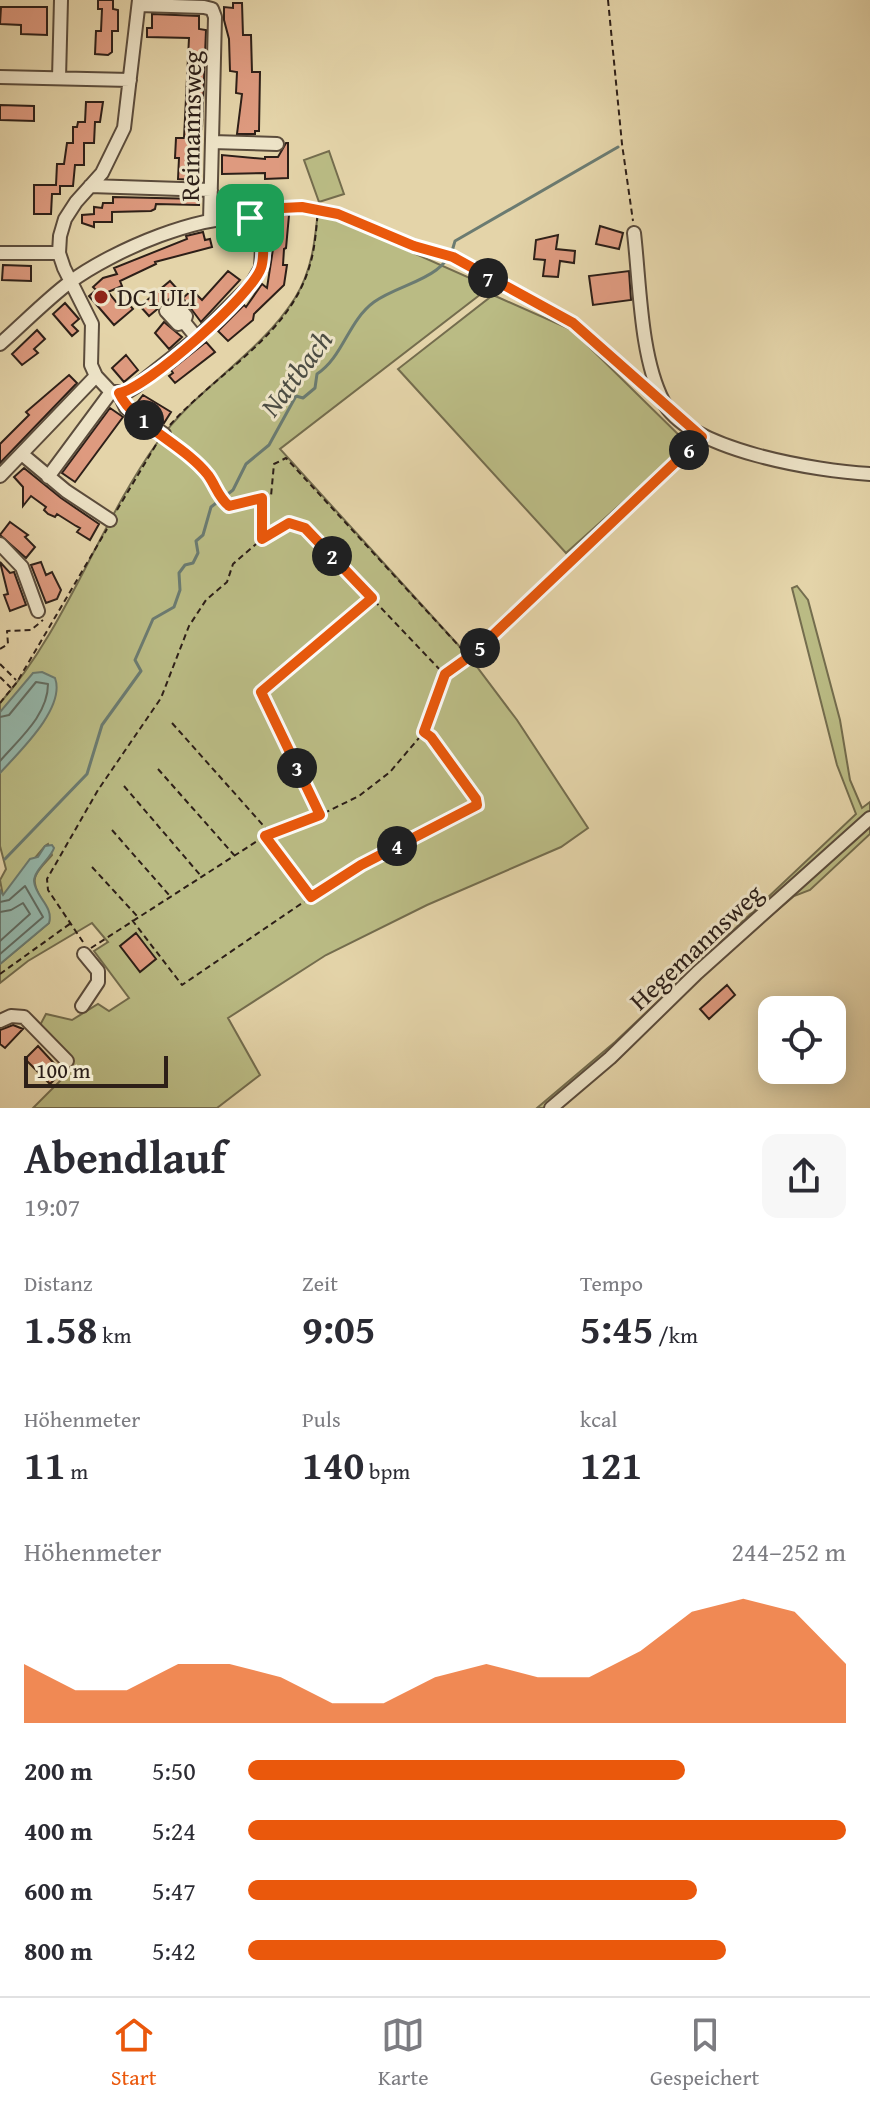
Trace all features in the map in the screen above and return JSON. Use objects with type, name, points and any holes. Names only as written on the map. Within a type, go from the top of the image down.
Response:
[{"type":"street","points":[[59,78],[61,0]]},
{"type":"street","points":[[139,2],[124,128],[102,173],[65,219],[59,253],[92,324],[91,365],[96,376],[115,392],[126,408],[164,434]]},
{"type":"street","name":"Reimannsweg","points":[[139,2],[212,9],[215,17],[210,221]]},
{"type":"street","points":[[0,77],[130,80]]},
{"type":"street","points":[[212,142],[277,144]]},
{"type":"street","points":[[90,186],[211,190]]},
{"type":"street","points":[[0,344],[71,281],[123,252],[210,221],[250,218],[263,225],[261,268],[239,300],[135,387],[115,392],[48,477]]},
{"type":"street","points":[[634,233],[649,352],[663,402],[702,437],[737,450],[849,473],[870,474]]},
{"type":"street","points":[[0,253],[59,253]]},
{"type":"street","points":[[184,322],[197,338]]},
{"type":"street","points":[[0,476],[96,376]]},
{"type":"street","points":[[23,455],[48,477],[110,520]]},
{"type":"street","points":[[0,544],[22,567],[41,613]]},
{"type":"street","name":"Hegemannsweg","points":[[551,1108],[610,1058],[697,973],[870,818]]},
{"type":"street","points":[[82,1006],[98,982],[98,971],[84,954]]},
{"type":"street","points":[[0,1021],[11,1016],[24,1017],[67,1061]]},
{"type":"path","points":[[608,0],[634,233]]},
{"type":"path","points":[[250,218],[263,209],[302,207],[318,210],[338,214],[414,246],[453,257],[573,323],[663,402]]},
{"type":"path","points":[[0,703],[17,682],[110,520],[164,434],[184,410],[259,343],[294,300],[312,257],[318,210]]},
{"type":"path","points":[[164,434],[208,475],[219,497],[224,494],[229,506]]},
{"type":"path","points":[[445,674],[305,528],[289,523],[262,539],[233,564],[227,582],[206,600],[189,626],[161,698],[98,790],[47,879],[48,890],[88,950],[265,836],[359,796],[390,772],[424,732],[445,674],[469,657],[702,437]]},
{"type":"path","points":[[229,506],[271,496],[274,464],[286,458],[469,657]]},
{"type":"path","points":[[229,506],[262,498],[262,539]]},
{"type":"path","points":[[320,815],[261,692],[372,598]]},
{"type":"path","points":[[0,649],[8,644],[7,631],[31,630],[41,624],[41,613]]},
{"type":"path","points":[[0,664],[17,682]]},
{"type":"path","points":[[0,677],[12,689]]},
{"type":"path","points":[[172,723],[271,834]]},
{"type":"path","points":[[132,919],[182,985],[361,865],[477,805],[476,799],[431,737],[424,732]]},
{"type":"path","points":[[158,769],[234,855]]},
{"type":"path","points":[[124,786],[201,876]]},
{"type":"path","points":[[112,830],[170,895]]},
{"type":"path","points":[[265,836],[311,897]]},
{"type":"path","points":[[92,867],[137,916]]},
{"type":"path","points":[[0,974],[72,923]]},
{"type":"green space","points":[[329,151],[344,194],[319,202],[304,160]]},
{"type":"green space","points":[[318,210],[338,214],[414,246],[409,251],[490,287],[280,449],[471,659],[517,720],[588,828],[561,847],[427,905],[326,955],[228,1018],[260,1075],[217,1108],[33,1108],[74,1067],[39,1027],[46,1014],[72,1020],[98,1004],[109,1011],[129,998],[94,951],[108,942],[92,923],[28,961],[0,983],[0,964],[49,923],[35,880],[52,855],[48,844],[3,896],[0,880],[6,869],[0,846],[0,703],[44,643],[118,507],[157,443],[190,405],[264,337],[295,298],[309,266]]},
{"type":"green space","points":[[493,295],[572,330],[688,444],[566,553],[398,369]]},
{"type":"green space","points":[[797,586],[808,600],[840,720],[850,780],[862,808],[870,802],[870,834],[810,890],[794,896],[760,925],[745,927],[565,1092],[545,1108],[537,1108],[615,1042],[856,814],[837,765],[792,588]]},
{"type":"water","points":[[42,672],[55,678],[57,690],[54,703],[29,742],[0,773],[0,712],[33,673]]},
{"type":"water","points":[[52,845],[52,852],[34,881],[37,892],[47,906],[49,923],[0,964],[0,890],[3,895],[30,859],[38,857],[45,846]]},
{"type":"building","points":[[98,0],[113,0],[113,9],[118,10],[118,31],[112,31],[112,52],[108,55],[95,54],[96,31],[101,31],[102,9],[98,9]]},
{"type":"building","points":[[233,3],[242,3],[243,35],[251,35],[252,72],[260,72],[259,131],[255,134],[237,134],[242,94],[236,93],[237,72],[230,71],[229,39],[224,20],[224,7],[233,8]]},
{"type":"building","points":[[1,7],[47,7],[47,35],[21,34],[21,25],[0,24]]},
{"type":"building","points":[[152,14],[199,16],[199,29],[206,30],[202,129],[194,128],[195,180],[178,179],[179,158],[175,158],[176,138],[184,138],[189,38],[147,37],[147,28],[152,28]]},
{"type":"building","points":[[86,102],[103,102],[100,122],[95,122],[94,143],[84,143],[84,165],[75,165],[73,186],[60,186],[60,194],[52,194],[51,214],[34,214],[34,185],[56,185],[57,164],[64,164],[67,143],[73,143],[73,127],[77,127],[78,122],[85,122]]},
{"type":"building","points":[[0,105],[34,106],[34,121],[0,120]]},
{"type":"building","points":[[286,143],[288,178],[265,179],[265,173],[222,174],[222,155],[265,159],[278,157]]},
{"type":"building","points":[[113,197],[199,199],[199,205],[156,204],[151,211],[112,212],[112,222],[94,222],[94,227],[82,223],[82,215],[94,214],[94,207],[102,208],[103,203],[113,203]]},
{"type":"building","points":[[273,214],[289,215],[284,249],[283,265],[287,265],[284,285],[254,314],[253,320],[228,341],[218,331],[244,305],[246,307],[262,284],[267,288],[273,249]]},
{"type":"building","points":[[600,226],[623,233],[619,249],[596,244]]},
{"type":"building","points":[[203,232],[205,240],[210,239],[212,247],[155,262],[120,281],[122,286],[108,292],[121,308],[128,303],[133,309],[114,325],[89,296],[103,278],[117,274],[114,268],[187,239],[186,236]]},
{"type":"building","points":[[558,235],[556,249],[575,251],[574,263],[560,261],[558,277],[543,276],[545,260],[534,259],[536,240]]},
{"type":"building","points":[[3,265],[31,266],[31,281],[2,280]]},
{"type":"building","points":[[228,271],[240,280],[201,322],[183,298],[192,290],[202,300]]},
{"type":"building","points":[[629,271],[631,300],[593,305],[589,276]]},
{"type":"building","points":[[170,281],[179,291],[149,316],[140,306]]},
{"type":"building","points":[[65,303],[79,319],[72,325],[78,331],[72,336],[53,314]]},
{"type":"building","points":[[164,322],[182,337],[169,349],[155,333]]},
{"type":"building","points":[[37,330],[45,339],[34,349],[38,353],[22,365],[12,354]]},
{"type":"building","points":[[206,342],[215,352],[175,383],[169,376],[173,373],[171,370]]},
{"type":"building","points":[[126,355],[138,370],[124,382],[112,368]]},
{"type":"building","points":[[69,375],[77,383],[0,463],[0,444],[29,415],[26,412]]},
{"type":"building","points":[[143,395],[171,412],[164,423],[136,404]]},
{"type":"building","points":[[110,408],[123,417],[75,482],[62,473]]},
{"type":"building","points":[[24,468],[99,524],[90,540],[77,532],[80,528],[57,514],[55,517],[48,514],[44,510],[46,507],[31,496],[23,506],[23,487],[14,477]]},
{"type":"building","points":[[10,522],[28,535],[25,537],[35,547],[26,558],[0,535]]},
{"type":"building","points":[[0,562],[10,573],[14,572],[26,605],[10,611],[4,595],[8,594]]},
{"type":"building","points":[[41,562],[46,575],[52,572],[61,590],[57,599],[46,603],[31,565]]},
{"type":"building","points":[[136,933],[156,959],[140,972],[120,946]]},
{"type":"building","points":[[727,985],[735,995],[709,1019],[700,1009]]},
{"type":"building","points":[[13,1025],[23,1029],[5,1048],[0,1044],[0,1030]]},
{"type":"building","points":[[38,1046],[62,1072],[50,1084],[25,1059]]},
{"type":"waterway","name":"Nattbach","points":[[5,859],[87,774],[102,725],[141,671],[135,660],[153,619],[174,607],[180,590],[179,573],[185,565],[193,563],[198,553],[196,541],[203,535],[211,507],[233,490],[246,464],[269,445],[296,396],[303,398],[315,388],[317,374],[333,358],[365,310],[385,295],[433,272],[443,264],[455,241],[618,147]]},
{"type":"place","name":"DC1ULI","points":[[101,297]]},
{"type":"route","points":[[302,207],[338,214],[414,246],[453,257],[573,323],[702,437],[473,654],[445,674],[424,732],[431,737],[476,799],[477,805],[361,865],[311,897],[265,836],[320,815],[261,692],[372,598],[305,528],[289,523],[262,539],[262,498],[229,506],[220,498],[208,475],[164,434],[126,408],[119,393],[135,387],[197,338],[251,285],[261,268],[263,225],[257,219],[250,218],[263,209],[302,207]]}]
